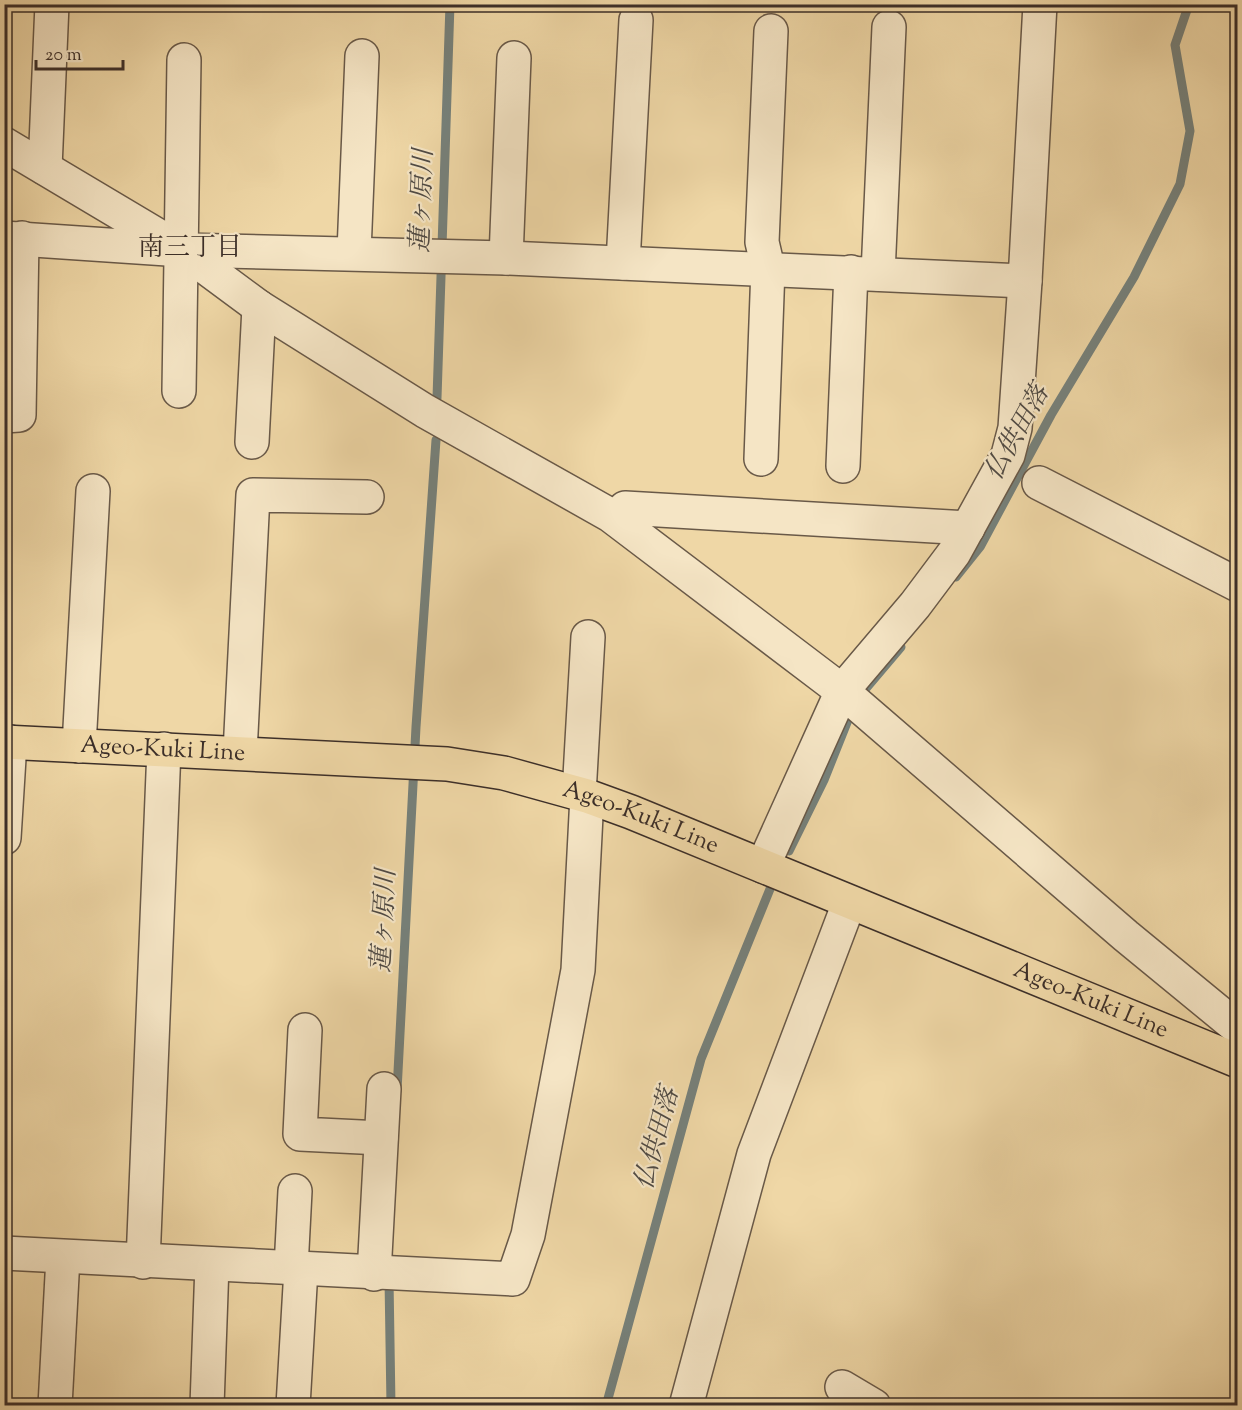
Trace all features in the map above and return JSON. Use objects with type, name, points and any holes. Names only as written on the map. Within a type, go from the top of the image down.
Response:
[{"type":"main road","name":"Ageo-Kuki Line","points":[[7,742],[415,761],[504,773],[583,795],[763,866],[1238,1061]]},
{"type":"street","points":[[45,168],[52,4]]},
{"type":"street","points":[[763,866],[851,699],[954,553],[1013,441],[1025,281],[1040,4]]},
{"type":"street","points":[[623,263],[636,20]]},
{"type":"street","points":[[843,466],[889,27]]},
{"type":"street","points":[[761,459],[768,268],[762,242],[771,31]]},
{"type":"street","points":[[354,252],[362,56]]},
{"type":"street","points":[[506,258],[514,58]]},
{"type":"street","points":[[179,390],[184,60]]},
{"type":"street","points":[[4,144],[182,250],[259,306],[425,411],[610,515],[851,699],[1117,928],[1238,1028]]},
{"type":"street","points":[[4,416],[19,415],[13,238],[182,250],[354,252],[768,268],[1025,281]]},
{"type":"street","points":[[252,442],[259,306]]},
{"type":"street","points":[[1039,483],[1238,585]]},
{"type":"street","points":[[80,746],[93,490]]},
{"type":"street","points":[[240,753],[253,495],[367,497]]},
{"type":"street","points":[[625,508],[968,528]]},
{"type":"street","points":[[4,1253],[374,1274],[513,1279],[528,1235],[578,970],[588,637]]},
{"type":"street","points":[[4,838],[7,742]]},
{"type":"street","points":[[142,1262],[165,749]]},
{"type":"street","points":[[686,1406],[754,1154],[849,903]]},
{"type":"street","points":[[305,1030],[300,1134],[381,1138]]},
{"type":"street","points":[[374,1274],[384,1089]]},
{"type":"street","points":[[293,1406],[295,1191]]},
{"type":"street","points":[[55,1406],[63,1257]]},
{"type":"street","points":[[207,1406],[212,1264]]},
{"type":"street","points":[[842,1387],[874,1406]]},
{"type":"waterway","name":"蓮ヶ原川","points":[[437,398],[450,4]]},
{"type":"waterway","name":"仏供田落","points":[[956,577],[980,547],[1051,415],[1134,277],[1180,184],[1190,131],[1175,45],[1189,4]]},
{"type":"waterway","name":"蓮ヶ原川","points":[[397,1091],[416,727],[436,440]]},
{"type":"waterway","name":"仏供田落","points":[[789,851],[824,780],[852,710],[862,693],[901,647]]},
{"type":"waterway","name":"仏供田落","points":[[606,1406],[701,1059],[770,889]]},
{"type":"waterway","name":"蓮ヶ原川","points":[[389,1279],[391,1406]]},
{"type":"district","name":"南三丁目","points":[[190,248]]}]
